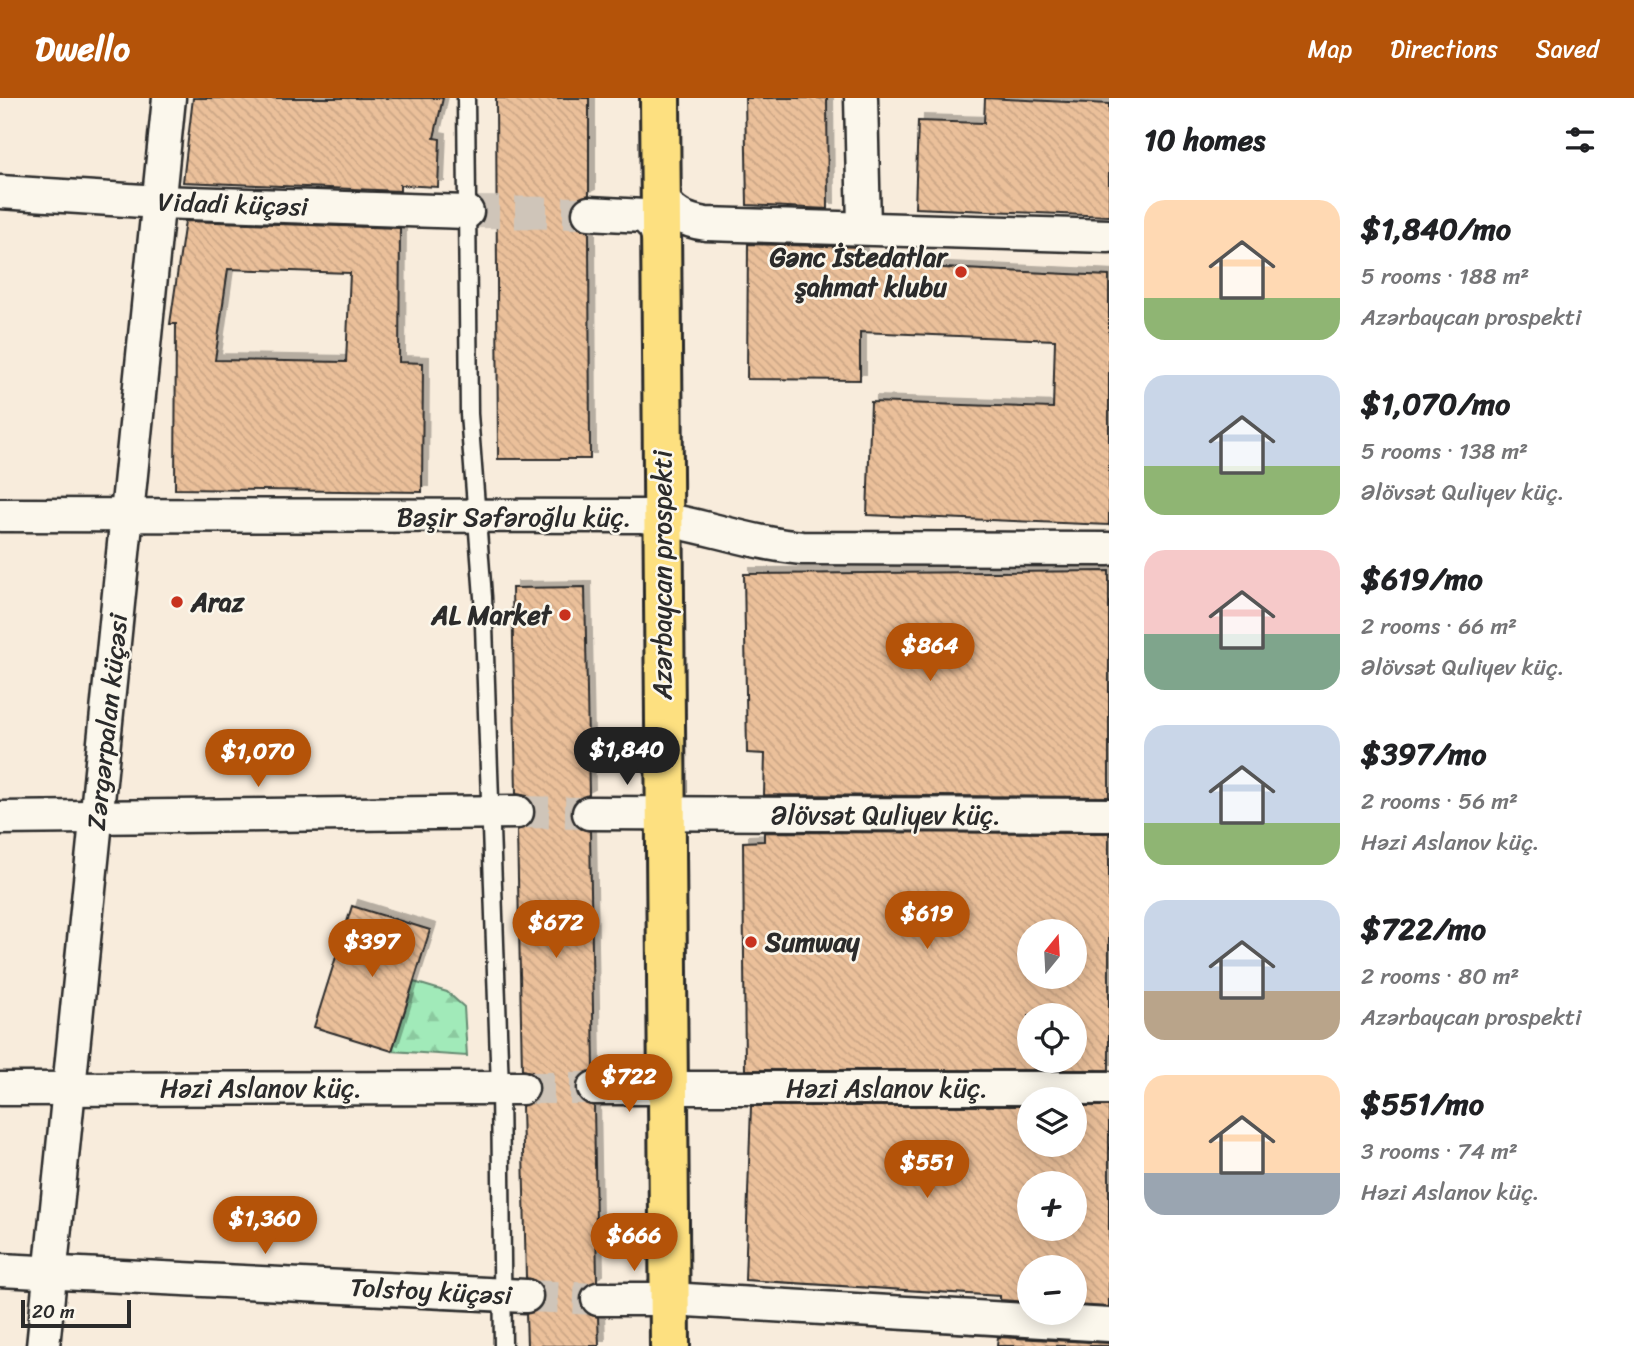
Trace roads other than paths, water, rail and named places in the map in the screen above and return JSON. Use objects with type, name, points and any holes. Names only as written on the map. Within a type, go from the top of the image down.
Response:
[{"type":"main road","name":"Azərbaycan prospekti","points":[[660,98],[663,813],[670,1346]]},
{"type":"street","name":"Zərgərpalan küçəsi","points":[[43,1346],[169,98]]},
{"type":"street","points":[[861,98],[863,227]]},
{"type":"street","name":"Vidadi küçəsi","points":[[0,192],[159,202],[467,212]]},
{"type":"street","points":[[660,194],[671,211],[693,222],[1109,236]]},
{"type":"street","points":[[589,213],[644,216],[655,227],[661,246]]},
{"type":"street","name":"Bəşir Səfəroğlu küç.","points":[[0,515],[662,519],[754,541],[802,548],[1109,549]]},
{"type":"street","points":[[0,818],[503,812]]},
{"type":"street","name":"Əlövsət Quliyev küç.","points":[[589,813],[1109,815]]},
{"type":"street","name":"Həzi Aslanov küç.","points":[[0,1088],[511,1088]]},
{"type":"street","name":"Həzi Aslanov küç.","points":[[594,1088],[1109,1088]]},
{"type":"street","name":"Tolstoy küçəsi","points":[[0,1270],[514,1295]]},
{"type":"street","points":[[598,1298],[670,1299],[1109,1325]]},
{"type":"lane","points":[[466,98],[470,414],[483,597],[503,812],[514,1295],[503,1346]]},
{"type":"tunnel","points":[[467,212],[589,213]]},
{"type":"tunnel","points":[[517,812],[589,813]]},
{"type":"tunnel","points":[[522,1088],[594,1088]]},
{"type":"tunnel","points":[[526,1296],[598,1299]]},
{"type":"place","name":"Gənc İstedatlar şahmat klubu","points":[[961,272]]},
{"type":"place","name":"Araz","points":[[177,602]]},
{"type":"place","name":"AL Market","points":[[565,615]]},
{"type":"place","name":"Sumway","points":[[751,942]]}]
